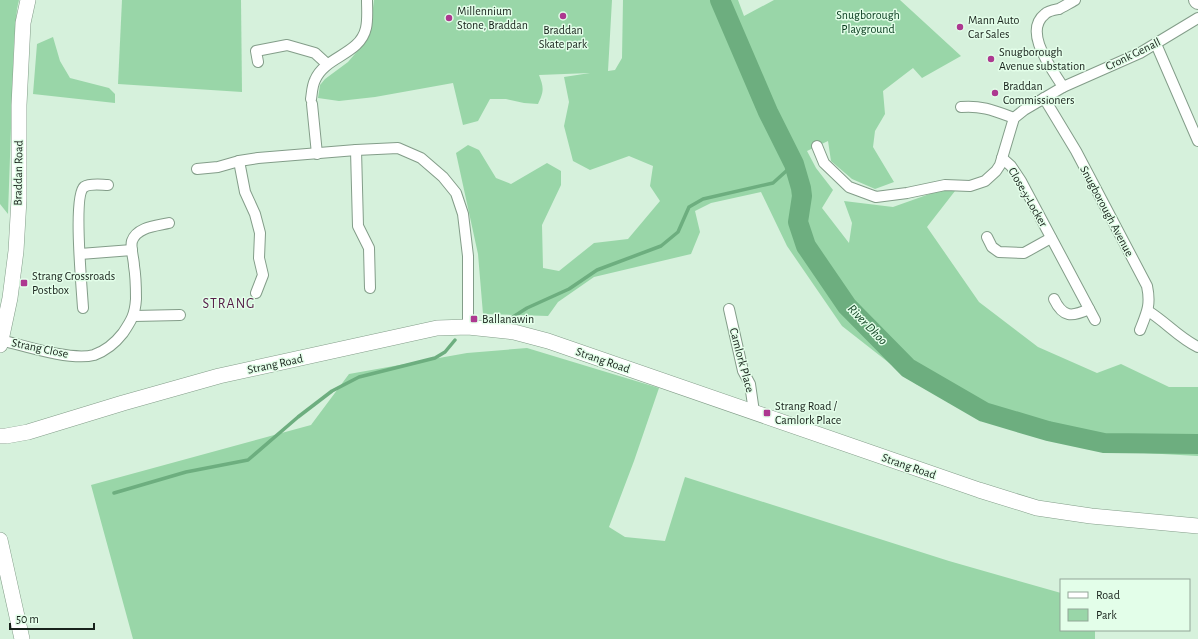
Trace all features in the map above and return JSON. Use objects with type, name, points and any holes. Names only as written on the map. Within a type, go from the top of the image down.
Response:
[{"type":"main road","name":"Braddan Road","points":[[0,342],[10,298],[16,251],[22,38],[23,23],[28,0]]},
{"type":"main road","name":"Strang Road","points":[[0,436],[28,432],[219,376],[437,328],[468,327],[514,332],[548,341],[979,490],[1037,508],[1091,516],[1198,526]]},
{"type":"main road","points":[[0,540],[22,639]]},
{"type":"street","points":[[317,154],[311,101],[315,80],[327,64],[352,48],[362,37],[366,28],[367,0]]},
{"type":"street","points":[[1063,87],[1040,49],[1036,28],[1038,21],[1045,14],[1061,8],[1075,0]]},
{"type":"street","name":"Cronk Genall","points":[[1014,118],[1024,110],[1063,87],[1140,53],[1198,18]]},
{"type":"street","points":[[1156,44],[1198,141]]},
{"type":"street","points":[[258,62],[256,51],[287,45],[315,53],[327,64]]},
{"type":"street","name":"Snugborough Avenue","points":[[1044,98],[1076,151],[1147,286],[1150,298],[1148,311],[1140,330]]},
{"type":"street","points":[[817,146],[824,163],[849,187],[876,196],[907,193],[932,186],[970,186],[985,182],[996,171],[1002,158],[1014,118],[989,109],[974,106],[961,107]]},
{"type":"street","points":[[197,169],[218,167],[239,161],[356,150],[398,148],[421,158],[443,177],[456,193],[463,214],[468,256],[468,327]]},
{"type":"street","points":[[356,150],[358,226],[369,248],[370,288]]},
{"type":"street","name":"Close-y-Locker","points":[[1002,158],[1011,166],[1021,181],[1095,320]]},
{"type":"street","points":[[239,161],[245,192],[260,233],[259,258],[263,275],[256,293]]},
{"type":"street","points":[[83,308],[79,216],[81,193],[83,188],[88,185],[108,184]]},
{"type":"street","name":"Strang Close","points":[[0,342],[59,354],[80,356],[94,355],[107,348],[119,339],[134,316],[136,284],[132,242],[138,233],[146,228],[169,223]]},
{"type":"street","points":[[987,237],[992,247],[999,252],[995,262]]},
{"type":"street","name":"Close-y-Locker","points":[[999,252],[1024,253],[1051,238]]},
{"type":"street","points":[[80,254],[132,250]]},
{"type":"street","points":[[1054,299],[1059,310],[1066,314],[1077,314],[1089,309]]},
{"type":"street","name":"Camlork Place","points":[[729,309],[743,371],[750,384],[754,412]]},
{"type":"street","points":[[1148,311],[1159,318],[1187,342],[1198,347]]},
{"type":"street","points":[[134,316],[180,315]]},
{"type":"green space","points":[[0,0],[19,0],[14,42],[8,214],[0,204]]},
{"type":"green space","points":[[122,0],[241,0],[242,92],[118,84]]},
{"type":"green space","name":"Snugborough Playground","points":[[374,0],[612,0],[608,71],[615,70],[622,58],[623,0],[738,0],[744,16],[774,0],[900,0],[961,56],[922,78],[913,68],[883,91],[885,114],[875,131],[873,147],[894,182],[875,189],[852,179],[831,161],[828,141],[807,151],[816,168],[833,190],[822,208],[849,243],[852,223],[844,201],[893,207],[938,191],[955,191],[927,227],[979,302],[1038,347],[1097,373],[1121,364],[1169,387],[1198,387],[1198,456],[1126,452],[1006,425],[916,384],[842,326],[787,246],[761,192],[711,203],[695,211],[700,232],[691,254],[594,277],[558,302],[548,316],[483,314],[478,254],[456,153],[468,145],[479,150],[496,178],[511,184],[547,163],[561,171],[561,185],[542,225],[543,268],[559,271],[594,243],[628,239],[660,201],[650,186],[653,166],[629,156],[590,170],[573,161],[564,126],[569,102],[564,77],[590,73],[539,75],[543,90],[538,104],[506,99],[490,99],[478,121],[463,125],[453,83],[375,97],[339,101],[318,98],[320,85],[325,79],[348,62],[360,48],[370,32]]},
{"type":"green space","points":[[53,37],[60,61],[70,78],[109,88],[115,94],[115,103],[33,94],[37,44]]},
{"type":"green space","points":[[527,348],[659,388],[609,527],[625,537],[665,541],[685,477],[949,561],[1060,593],[1060,631],[1095,631],[1095,639],[133,639],[91,485],[311,425],[349,374],[467,353]]},
{"type":"waterway","name":"River Dhoo","points":[[720,0],[768,112],[794,164],[802,196],[798,222],[806,246],[847,306],[908,368],[984,412],[1048,431],[1104,443],[1198,444]]},
{"type":"waterway","points":[[505,322],[527,308],[569,289],[597,270],[661,246],[678,232],[689,207],[703,199],[773,183],[794,164]]},
{"type":"waterway","points":[[114,493],[186,472],[248,460],[298,417],[332,391],[359,377],[435,358],[445,352],[455,340]]},
{"type":"place","name":"Braddan Skate park","points":[[563,16]]},
{"type":"place","name":"Millennium Stone, Braddan","points":[[449,18]]},
{"type":"place","name":"Mann Auto Car Sales","points":[[960,27]]},
{"type":"place","name":"Snugborough Avenue substation","points":[[991,59]]},
{"type":"place","name":"Braddan Commissioners","points":[[995,93]]},
{"type":"place","name":"Strang Crossroads Postbox","points":[[24,283]]},
{"type":"place","name":"Ballanawin","points":[[474,319]]},
{"type":"place","name":"Strang Road / Camlork Place","points":[[767,413]]},
{"type":"district","name":"STRANG","points":[[229,304]]}]
